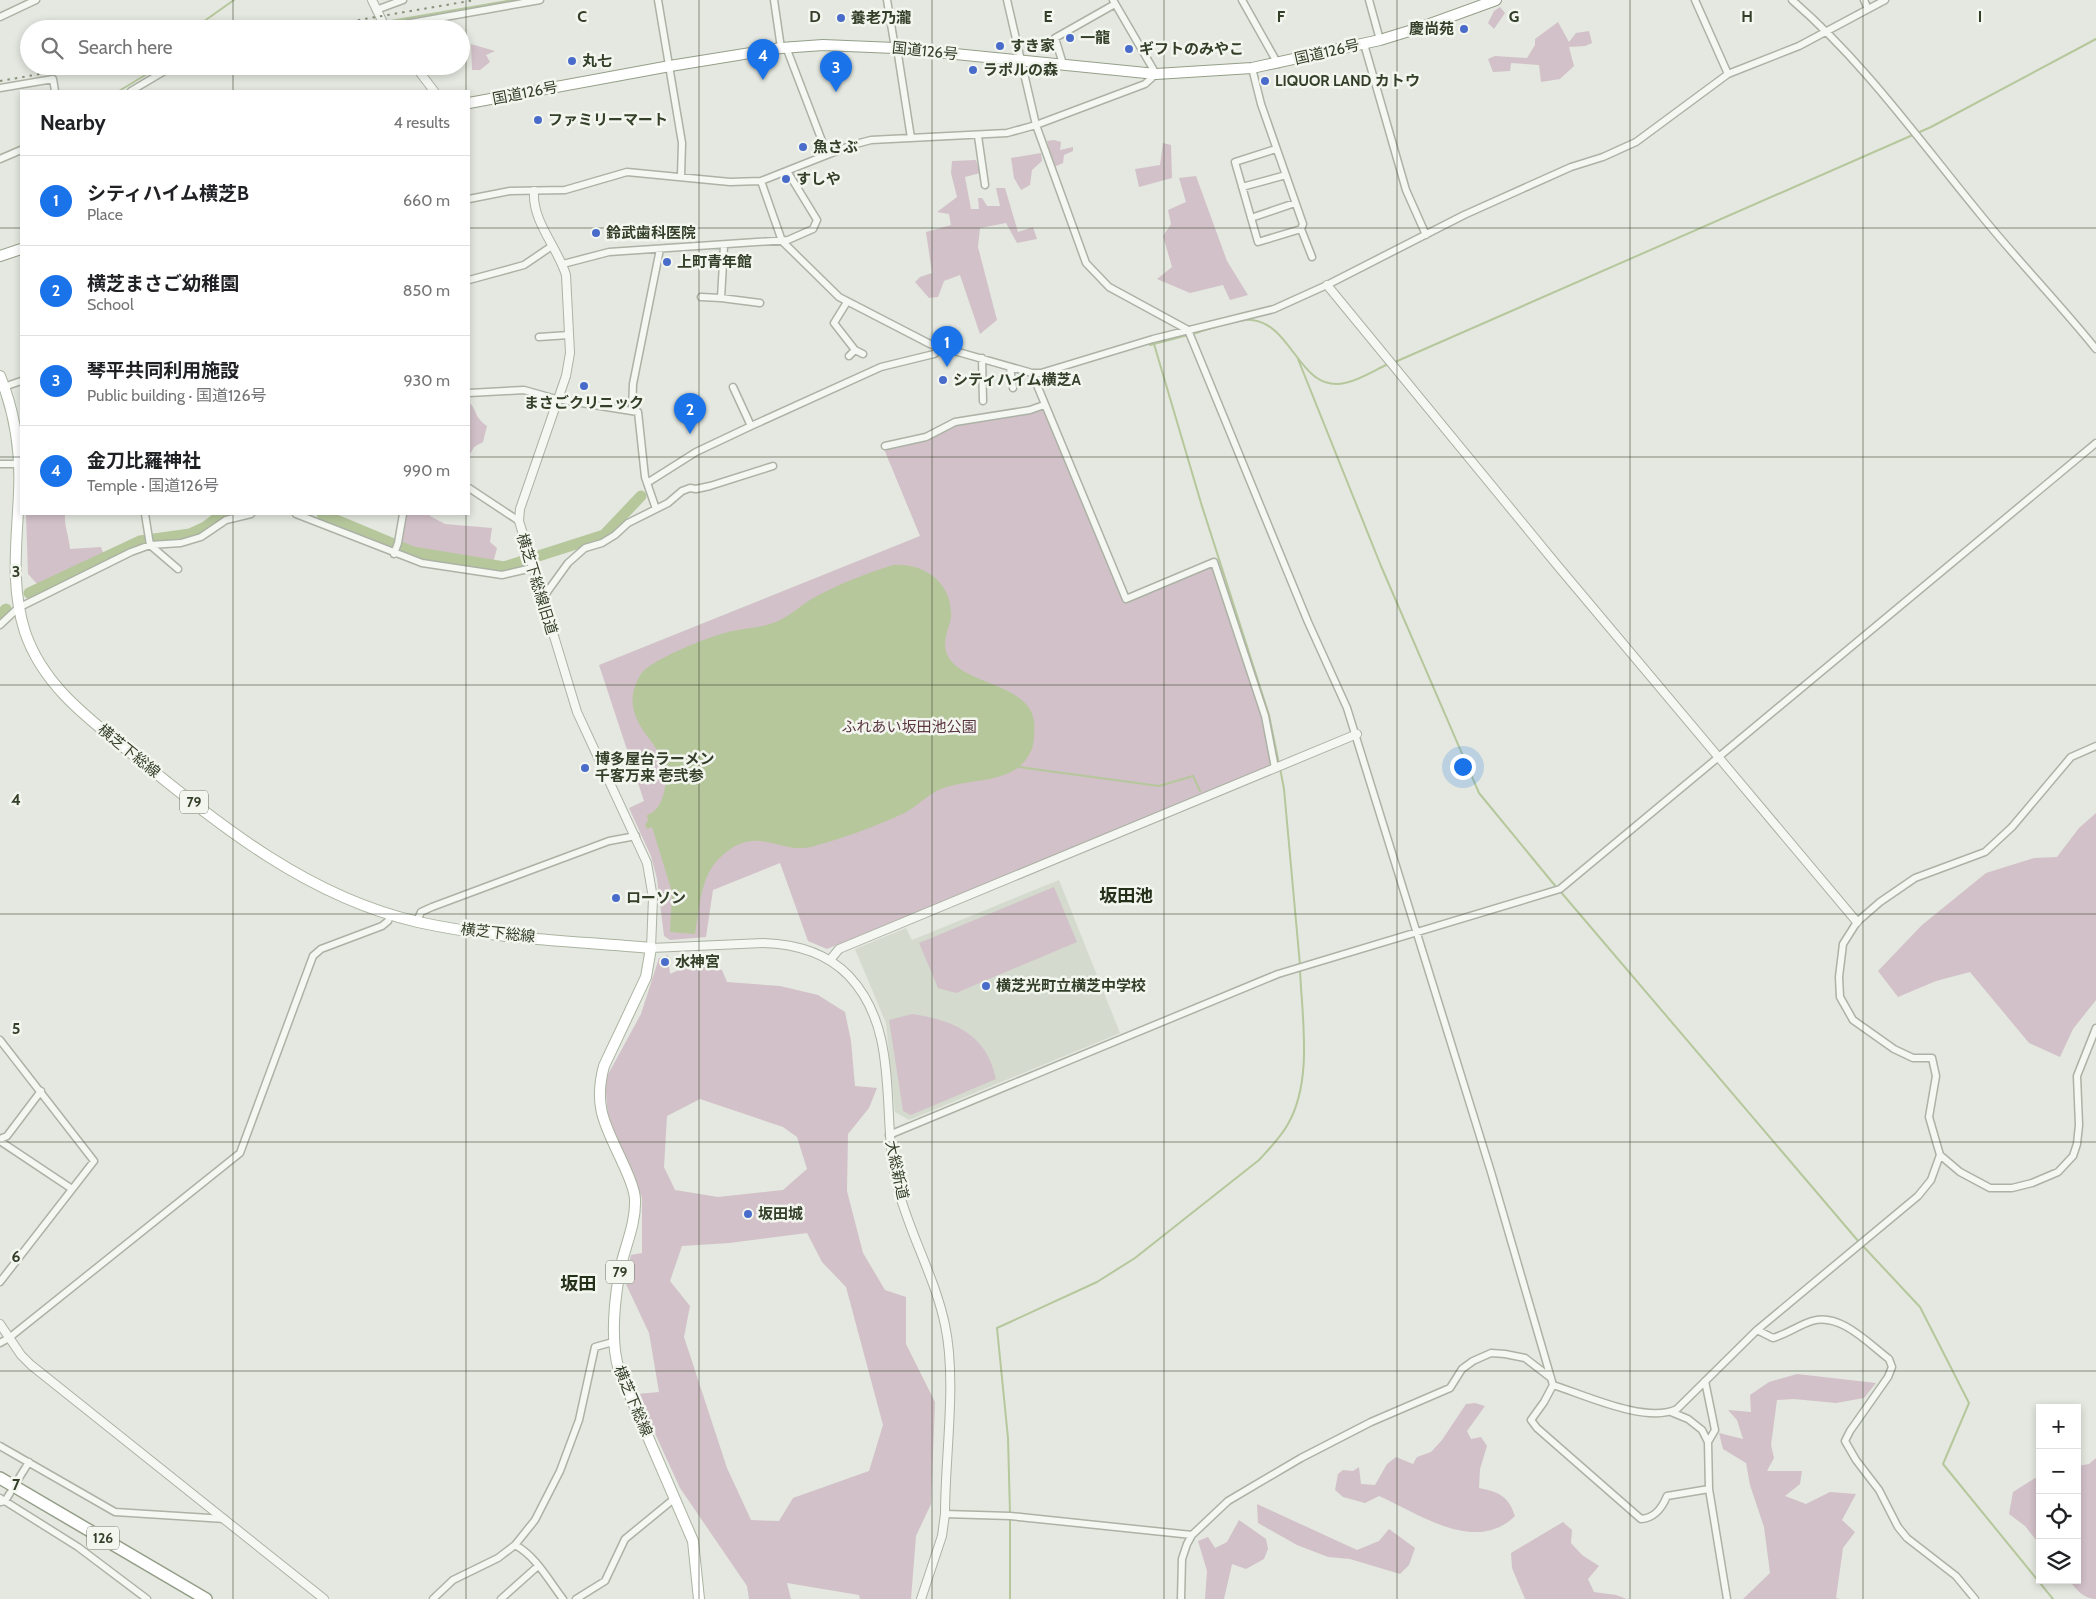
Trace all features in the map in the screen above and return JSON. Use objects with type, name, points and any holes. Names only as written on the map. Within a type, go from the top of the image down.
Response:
[{"type":"highway","name":"126","points":[[0,1478],[206,1599]]},
{"type":"main road","name":"国道126号","points":[[470,103],[784,47],[823,45],[896,48],[1156,74],[1252,68],[1278,64],[1380,40],[1496,0]]},
{"type":"main road","points":[[0,256],[20,249]]},
{"type":"main road","name":"横芝下総線","points":[[0,376],[17,439],[20,464],[14,564],[18,608],[37,659],[71,704],[266,856],[340,896],[417,921],[478,932],[651,948],[646,977],[604,1066],[600,1082],[599,1103],[603,1118],[628,1175],[635,1198],[634,1215],[619,1275],[613,1342],[619,1370],[693,1541],[699,1599]]},
{"type":"street","points":[[0,17],[36,0]]},
{"type":"street","points":[[372,0],[381,20]]},
{"type":"street","points":[[376,10],[403,0]]},
{"type":"street","points":[[428,20],[540,0]]},
{"type":"street","points":[[658,0],[682,143],[680,176]]},
{"type":"street","points":[[774,0],[784,47],[827,154]]},
{"type":"street","points":[[887,0],[911,138]]},
{"type":"street","points":[[1007,0],[1036,125],[1086,263],[1109,287],[1188,330],[1308,622],[1357,734],[1552,1381],[1544,1402],[1532,1420],[1537,1428],[1641,1519],[1661,1510],[1668,1496],[1709,1489]]},
{"type":"street","points":[[1242,0],[1278,64]]},
{"type":"street","points":[[1369,0],[1380,40]]},
{"type":"street","points":[[1695,0],[1728,74]]},
{"type":"street","points":[[1792,0],[1828,31],[2093,341],[2096,349]]},
{"type":"street","points":[[1864,0],[1868,9]]},
{"type":"street","points":[[761,180],[782,241],[828,289],[847,302],[930,344],[1032,373],[1041,373],[1188,330],[1274,309],[1327,285],[1464,215],[1556,173],[1604,158],[1636,142],[1728,74],[1799,46],[1885,0]]},
{"type":"street","points":[[470,199],[510,191],[565,190],[628,172],[730,182],[761,180],[827,154],[871,140],[978,136],[1007,133],[1036,125],[1145,84],[1156,74],[1114,2],[1055,38],[1063,64]]},
{"type":"street","points":[[1364,44],[1406,190],[1426,235]]},
{"type":"street","points":[[1252,68],[1261,104],[1303,224],[1301,229],[1312,256]]},
{"type":"street","points":[[133,90],[158,75]]},
{"type":"street","points":[[422,75],[433,90]]},
{"type":"street","points":[[0,88],[53,79],[54,90]]},
{"type":"street","points":[[978,136],[985,185]]},
{"type":"street","points":[[1276,149],[1235,162],[1258,242],[1301,229]]},
{"type":"street","points":[[0,159],[20,150]]},
{"type":"street","points":[[563,264],[609,252],[782,241],[813,229],[817,220],[787,171]]},
{"type":"street","points":[[1242,187],[1286,175]]},
{"type":"street","name":"横芝下総線旧道","points":[[534,191],[536,212],[563,264],[568,285],[570,353],[566,376],[556,399],[520,509],[519,521],[577,712],[647,863],[653,898],[651,948]]},
{"type":"street","points":[[1251,218],[1295,202]]},
{"type":"street","points":[[470,280],[524,265],[552,246]]},
{"type":"street","points":[[721,298],[724,246]]},
{"type":"street","points":[[632,412],[633,384],[660,249]]},
{"type":"street","points":[[1327,285],[1551,558],[1857,922]]},
{"type":"street","points":[[701,297],[760,303]]},
{"type":"street","points":[[847,302],[834,323],[855,350],[863,354]]},
{"type":"street","points":[[539,337],[569,335]]},
{"type":"street","points":[[647,483],[696,452],[880,367],[934,354],[943,348]]},
{"type":"street","points":[[849,356],[855,350]]},
{"type":"street","points":[[982,358],[982,400]]},
{"type":"street","points":[[1010,367],[1013,388]]},
{"type":"street","points":[[1032,373],[1126,599],[1214,562],[1265,716],[1275,768]]},
{"type":"street","points":[[2,387],[20,381]]},
{"type":"street","points":[[733,387],[751,426]]},
{"type":"street","points":[[470,394],[524,390],[556,399],[638,412],[647,483],[656,508]]},
{"type":"street","points":[[885,446],[926,437],[955,422],[1030,410],[1044,405]]},
{"type":"street","points":[[889,1135],[1278,974],[1560,889],[1720,758],[2096,443]]},
{"type":"street","points":[[0,464],[20,464]]},
{"type":"street","points":[[542,599],[568,563],[585,548],[602,543],[628,523],[668,503],[682,491],[690,488],[696,490],[772,466]]},
{"type":"street","points":[[470,489],[519,521]]},
{"type":"street","points":[[145,515],[150,545],[178,569]]},
{"type":"street","points":[[0,625],[18,608],[131,552],[150,545],[181,543],[202,537],[226,520],[247,515]]},
{"type":"street","points":[[299,515],[422,564],[502,575],[510,575],[532,568]]},
{"type":"street","points":[[395,552],[403,515]]},
{"type":"street","points":[[830,960],[839,949],[1357,734]]},
{"type":"street","points":[[2096,746],[2071,757],[2012,827],[1985,852],[1915,878],[1880,902],[1857,922],[1843,944],[1839,977],[1840,997],[1853,1020],[1894,1049],[1914,1058],[1932,1058],[1936,1076],[1929,1117],[1940,1155],[1960,1172],[1990,1188],[2012,1188],[2032,1183],[2058,1172],[2073,1156],[2078,1144],[2077,1076],[2096,1028]]},
{"type":"street","points":[[417,921],[421,912],[432,907],[610,841],[636,836]]},
{"type":"street","points":[[0,1343],[9,1338],[240,1153],[313,956],[321,948],[382,926],[388,921],[391,914]]},
{"type":"street","name":"大総新道","points":[[651,948],[780,943],[809,950],[830,960],[860,988],[872,1007],[879,1024],[882,1043],[889,1135],[898,1186],[935,1290],[945,1324],[949,1352],[945,1514],[942,1536],[921,1599]]},
{"type":"street","points":[[0,1040],[94,1161],[0,1282]]},
{"type":"street","points":[[41,1091],[7,1136],[0,1140],[72,1189]]},
{"type":"street","points":[[1181,1599],[1182,1559],[1192,1535],[1228,1501],[1301,1458],[1371,1422],[1450,1388],[1462,1369],[1473,1361],[1491,1353],[1520,1357],[1552,1381],[1641,1413],[1660,1415],[1671,1412],[1757,1330],[1918,1196],[1931,1180],[1940,1155]]},
{"type":"street","points":[[1757,1330],[1773,1338],[1814,1320],[1833,1320],[1848,1328],[1889,1359],[1892,1367],[1888,1377],[1845,1441],[1856,1460],[1880,1490],[1898,1527],[1908,1538],[1956,1576],[1975,1599]]},
{"type":"street","points":[[0,1324],[31,1365],[324,1599]]},
{"type":"street","points":[[433,1599],[453,1580],[498,1558],[515,1545],[536,1520],[560,1471],[578,1420],[595,1348],[613,1342]]},
{"type":"street","points":[[1705,1381],[1715,1430],[1708,1442]]},
{"type":"street","points":[[1671,1412],[1688,1419],[1702,1430],[1708,1442],[1709,1489],[1727,1599]]},
{"type":"street","points":[[0,1446],[115,1512],[226,1519]]},
{"type":"street","points":[[20,1478],[29,1462]]},
{"type":"street","points":[[10,1493],[2,1501],[78,1547],[147,1599]]},
{"type":"street","points":[[576,1599],[605,1581],[626,1539],[675,1498]]},
{"type":"street","points":[[945,1514],[1010,1516],[1192,1535]]},
{"type":"street","points":[[515,1545],[524,1550],[563,1599]]},
{"type":"street","points":[[501,1599],[538,1566]]},
{"type":"shaded area","points":[[893,565],[905,565],[926,572],[942,585],[950,606],[951,618],[946,636],[947,653],[956,666],[971,675],[1007,690],[1022,700],[1032,713],[1034,737],[1031,751],[1024,762],[1014,770],[1003,775],[941,789],[911,809],[890,820],[832,841],[811,847],[799,848],[758,841],[736,846],[724,854],[710,871],[702,891],[695,934],[670,932],[672,892],[652,827],[647,829],[645,824],[648,821],[647,815],[657,808],[663,796],[666,780],[665,767],[661,757],[636,718],[633,698],[634,690],[641,674],[656,662],[683,648],[724,633],[776,622],[824,592],[853,579]]},
{"type":"shaded area","name":"横芝光町立横芝中学校","points":[[1059,880],[1120,1033],[909,1120],[895,1112],[886,1023],[855,949],[906,928],[912,940]]},
{"type":"green space","points":[[1500,7],[1505,13],[1494,29],[1488,23],[1494,11]]},
{"type":"green space","points":[[1558,22],[1569,42],[1576,33],[1589,31],[1592,43],[1585,46],[1569,47],[1574,66],[1560,79],[1541,82],[1539,65],[1511,63],[1510,71],[1493,72],[1488,59],[1495,56],[1527,58],[1535,45],[1535,39]]},
{"type":"green space","points":[[471,44],[495,51],[486,55],[490,62],[480,70],[472,70]]},
{"type":"green space","points":[[1047,141],[1061,142],[1060,150],[1073,147],[1073,151],[1064,155],[1063,163],[1054,167]]},
{"type":"green space","points":[[1163,143],[1171,145],[1172,178],[1139,187],[1135,169],[1160,165]]},
{"type":"green space","points":[[1041,153],[1042,161],[1032,170],[1030,185],[1021,190],[1014,178],[1011,158]]},
{"type":"green space","points":[[976,160],[980,173],[965,177],[971,209],[979,209],[978,198],[982,198],[987,206],[1000,206],[996,188],[1005,188],[1018,232],[1033,227],[1037,239],[1017,243],[1006,223],[980,228],[978,247],[997,320],[980,334],[960,275],[944,281],[938,297],[929,298],[915,282],[920,277],[932,273],[926,232],[951,225],[949,214],[937,212],[957,197],[951,173],[952,161]]},
{"type":"green space","points":[[1196,176],[1227,261],[1248,295],[1230,300],[1223,285],[1190,293],[1157,279],[1172,267],[1163,236],[1171,224],[1168,210],[1186,202],[1179,178]]},
{"type":"green space","points":[[470,403],[487,426],[483,442],[474,447],[470,454]]},
{"type":"green space","name":"ふれあい坂田池公園","points":[[1039,410],[1045,412],[1125,603],[1212,566],[1263,718],[1272,765],[827,949],[808,941],[780,863],[713,890],[706,937],[670,940],[664,936],[657,879],[651,856],[629,808],[644,801],[599,665],[920,536],[884,449],[929,439],[956,425]]},
{"type":"green space","points":[[26,515],[65,515],[70,549],[101,547],[103,553],[38,585],[28,574]]},
{"type":"green space","points":[[407,515],[430,515],[445,524],[492,528],[490,542],[497,548],[493,563],[415,549],[402,544]]},
{"type":"green space","points":[[2096,813],[2096,1000],[2073,1029],[2060,1057],[2029,1043],[1970,972],[1936,981],[1898,997],[1878,971],[1922,925],[1986,873],[2034,858],[2057,857],[2079,828]]},
{"type":"green space","points":[[1054,887],[1077,942],[956,993],[938,988],[919,943]]},
{"type":"green space","points":[[668,955],[670,974],[695,963],[722,970],[727,982],[780,986],[818,995],[845,1012],[851,1041],[855,1086],[877,1088],[869,1108],[848,1134],[847,1191],[863,1253],[885,1290],[906,1297],[906,1344],[935,1402],[931,1504],[916,1536],[911,1599],[860,1599],[859,1595],[787,1583],[791,1599],[749,1599],[747,1586],[680,1488],[637,1394],[659,1392],[649,1333],[625,1282],[631,1255],[642,1253],[642,1198],[608,1118],[605,1080],[641,1014],[659,958]],"holes":[[[700,1099],[783,1127],[797,1137],[807,1169],[783,1190],[718,1197],[675,1190],[664,1167],[667,1116]],[[807,1233],[822,1262],[846,1287],[883,1425],[869,1471],[793,1498],[779,1521],[751,1520],[727,1468],[684,1337],[690,1306],[670,1281],[682,1246],[729,1243]]]},
{"type":"green space","points":[[912,1014],[941,1020],[966,1032],[985,1051],[996,1079],[911,1115],[903,1111],[889,1020]]},
{"type":"green space","points":[[1797,1374],[1876,1383],[1864,1398],[1836,1403],[1794,1399],[1777,1400],[1771,1445],[1774,1458],[1767,1471],[1802,1471],[1800,1484],[1785,1496],[1806,1504],[1830,1492],[1856,1494],[1842,1520],[1855,1532],[1843,1548],[1836,1598],[1840,1599],[1743,1599],[1770,1573],[1764,1527],[1750,1485],[1746,1463],[1723,1449],[1719,1433],[1743,1439],[1737,1420],[1728,1410],[1751,1412],[1750,1395],[1769,1382]]},
{"type":"green space","points":[[1475,1403],[1485,1406],[1467,1431],[1471,1439],[1481,1437],[1487,1446],[1480,1469],[1479,1488],[1497,1493],[1506,1499],[1515,1516],[1499,1527],[1482,1532],[1447,1527],[1379,1496],[1365,1503],[1343,1497],[1335,1490],[1338,1474],[1343,1470],[1353,1471],[1359,1467],[1361,1484],[1375,1485],[1387,1464],[1396,1457],[1413,1464],[1417,1457],[1431,1452],[1442,1440],[1466,1404]]},
{"type":"green space","points":[[2096,1458],[2096,1599],[2087,1597],[2072,1584],[2081,1584],[2081,1465],[2089,1464]]},
{"type":"green space","points":[[2036,1478],[2036,1540],[2025,1526],[2009,1514],[2013,1492]]},
{"type":"green space","points":[[1257,1504],[1357,1550],[1379,1541],[1389,1529],[1415,1548],[1409,1565],[1400,1574],[1350,1559],[1328,1557],[1297,1545],[1258,1523]]},
{"type":"green space","points":[[1239,1520],[1266,1539],[1268,1549],[1264,1559],[1246,1569],[1232,1564],[1224,1599],[1205,1599],[1207,1571],[1198,1541],[1208,1537],[1215,1548],[1227,1542]]},
{"type":"green space","points":[[1563,1522],[1572,1530],[1571,1543],[1582,1555],[1599,1566],[1588,1579],[1594,1592],[1616,1595],[1627,1599],[1525,1599],[1512,1568],[1511,1553]]},
{"type":"waterway","points":[[206,20],[234,0]]},
{"type":"waterway","points":[[397,20],[513,0]]},
{"type":"waterway","points":[[1395,362],[1931,127],[2096,39]]},
{"type":"waterway","points":[[121,90],[145,75]]},
{"type":"waterway","points":[[0,155],[20,146]]},
{"type":"waterway","points":[[1193,334],[1247,320],[1266,325],[1278,333],[1306,369],[1317,378],[1330,383],[1351,382],[1388,364]]},
{"type":"waterway","points":[[1150,345],[1188,335]]},
{"type":"waterway","points":[[1154,344],[1201,503],[1269,715],[1279,764]]},
{"type":"waterway","points":[[1298,359],[1381,566],[1479,793],[1557,888]]},
{"type":"waterway","points":[[324,515],[413,552],[504,567],[604,535],[641,496]]},
{"type":"waterway","points":[[29,593],[140,541],[190,534],[205,527],[221,515]]},
{"type":"waterway","points":[[0,615],[6,609]]},
{"type":"waterway","points":[[1019,767],[1159,786],[1193,776],[1200,791]]},
{"type":"waterway","points":[[1280,768],[1284,789],[1300,965]]},
{"type":"waterway","points":[[1560,891],[1859,1242]]},
{"type":"waterway","points":[[1010,1514],[1008,1438],[997,1328],[1097,1282],[1135,1258],[1259,1160],[1275,1143],[1288,1124],[1296,1107],[1301,1088],[1304,1028],[1300,970]]},
{"type":"waterway","points":[[1862,1245],[1920,1307],[1969,1403],[1943,1464],[2053,1599]]},
{"type":"waterway","points":[[1010,1519],[1010,1599]]},
{"type":"railway","points":[[358,20],[475,0]]},
{"type":"railway","points":[[0,81],[34,75]]},
{"type":"place","name":"養老乃瀧","points":[[841,18]]},
{"type":"place","name":"慶尚苑","points":[[1464,29]]},
{"type":"place","name":"一龍","points":[[1070,38]]},
{"type":"place","name":"すき家","points":[[1000,46]]},
{"type":"place","name":"ギフトのみやこ","points":[[1129,49]]},
{"type":"place","name":"丸七","points":[[572,61]]},
{"type":"place","name":"ラポルの森","points":[[973,70]]},
{"type":"place","name":"金刀比羅神社","points":[[763,80]]},
{"type":"place","name":"LIQUOR LAND カトウ","points":[[1265,81]]},
{"type":"place","name":"琴平共同利用施設","points":[[836,92]]},
{"type":"place","name":"ファミリーマート","points":[[538,120]]},
{"type":"place","name":"魚さぶ","points":[[803,147]]},
{"type":"place","name":"すしや","points":[[786,179]]},
{"type":"place","name":"鈴武歯科医院","points":[[596,233]]},
{"type":"place","name":"上町青年館","points":[[667,262]]},
{"type":"place","name":"シティハイム横芝B","points":[[947,367]]},
{"type":"place","name":"シティハイム横芝A","points":[[943,380]]},
{"type":"place","name":"まさごクリニック","points":[[584,386]]},
{"type":"place","name":"横芝まさご幼稚園","points":[[690,434]]},
{"type":"place","name":"博多屋台ラーメン 千客万来 壱弐参","points":[[585,768]]},
{"type":"place","name":"ローソン","points":[[616,898]]},
{"type":"place","name":"水神宮","points":[[665,962]]},
{"type":"place","name":"横芝光町立横芝中学校","points":[[986,986]]},
{"type":"place","name":"坂田城","points":[[748,1214]]},
{"type":"district","name":"坂田池","points":[[1126,896]]},
{"type":"district","name":"坂田","points":[[578,1284]]}]
